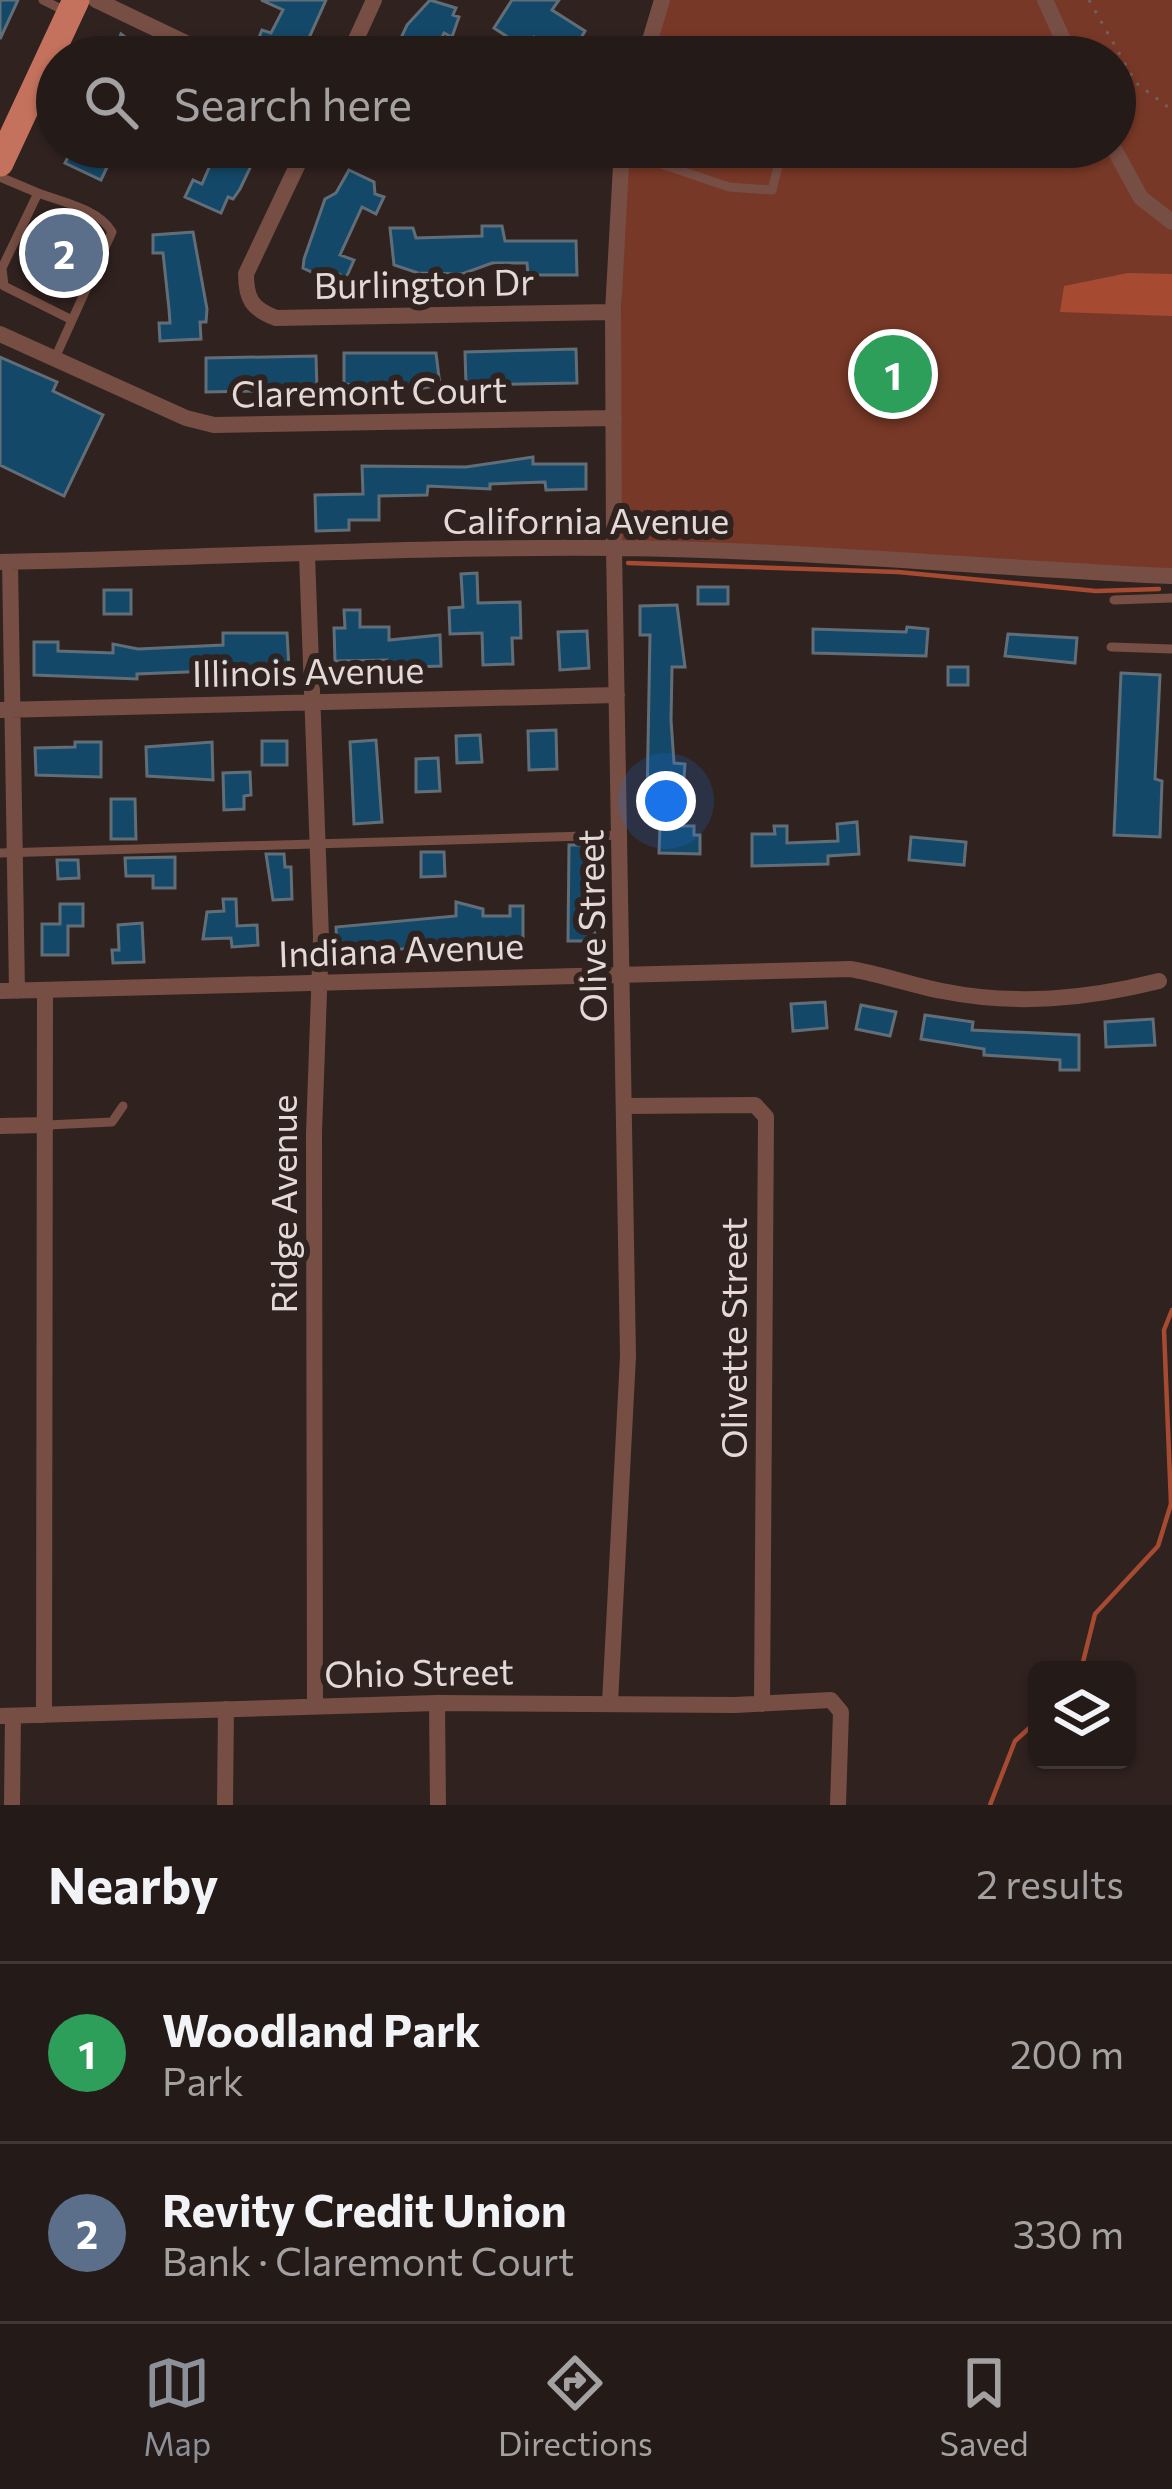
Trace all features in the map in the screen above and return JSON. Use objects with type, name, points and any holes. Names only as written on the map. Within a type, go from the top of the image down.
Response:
[{"type":"main road","points":[[59,36],[73,7]]},
{"type":"main road","points":[[2,159],[36,86]]},
{"type":"street","points":[[97,0],[172,36]]},
{"type":"street","points":[[358,36],[374,0]]},
{"type":"street","points":[[651,36],[662,0]]},
{"type":"street","points":[[1045,0],[1061,36]]},
{"type":"street","name":"Burlington Dr","points":[[296,168],[246,274],[246,294],[257,311],[276,318],[613,313]]},
{"type":"street","name":"Olive Street","points":[[610,1703],[626,1466],[627,1106],[613,313],[621,168]]},
{"type":"street","points":[[1125,168],[1141,198],[1172,222]]},
{"type":"street","name":"Claremont Court","points":[[0,334],[214,425],[614,418]]},
{"type":"street","name":"California Avenue","points":[[5,562],[614,548],[830,553],[1075,574],[1172,576]]},
{"type":"street","name":"Ridge Avenue","points":[[308,555],[320,844],[314,1133],[315,1706]]},
{"type":"street","points":[[5,562],[8,991]]},
{"type":"street","name":"Illinois Avenue","points":[[6,709],[617,695]]},
{"type":"street","name":"Indiana Avenue","points":[[8,991],[850,969],[941,991],[1034,1000],[1074,998],[1159,981]]},
{"type":"street","points":[[44,1715],[45,991]]},
{"type":"street","name":"Olivette Street","points":[[627,1106],[755,1105],[766,1117],[762,1704]]},
{"type":"street","points":[[0,1126],[47,1125]]},
{"type":"street","points":[[437,1703],[438,1805]]},
{"type":"street","name":"Ohio Street","points":[[6,1716],[437,1703],[839,1703],[838,1805]]},
{"type":"street","points":[[225,1805],[226,1708]]},
{"type":"street","points":[[6,1716],[12,1805]]},
{"type":"lane","points":[[43,0],[73,7]]},
{"type":"lane","points":[[2,159],[38,193],[86,211],[109,224],[112,232],[55,358]]},
{"type":"lane","points":[[676,168],[729,187],[772,190],[778,168]]},
{"type":"lane","points":[[38,193],[2,268],[4,286],[72,320]]},
{"type":"lane","points":[[1114,599],[1172,598]]},
{"type":"lane","points":[[1112,647],[1172,649]]},
{"type":"lane","points":[[8,853],[621,835]]},
{"type":"lane","points":[[47,1125],[112,1122],[123,1106]]},
{"type":"path","points":[[1089,0],[1109,36]]},
{"type":"path","points":[[1136,83],[1172,110]]},
{"type":"shaded area","points":[[665,0],[1172,0],[1172,573],[614,548],[625,168],[1136,168],[1136,36],[652,36]]},
{"type":"shaded area","points":[[1128,273],[1172,274],[1172,316],[1060,312],[1064,286]]},
{"type":"building","points":[[0,0],[18,0],[0,39]]},
{"type":"building","points":[[261,0],[326,0],[310,36],[260,36],[262,30],[271,33],[283,10]]},
{"type":"building","points":[[430,0],[456,8],[453,15],[459,17],[452,36],[402,36]]},
{"type":"building","points":[[512,0],[559,0],[552,10],[585,31],[582,36],[506,36],[494,28]]},
{"type":"building","points":[[76,168],[107,168],[101,180]]},
{"type":"building","points":[[209,168],[250,168],[221,213],[185,197],[193,180],[202,184]]},
{"type":"building","points":[[349,170],[374,182],[375,194],[384,197],[376,214],[362,207],[340,255],[354,260],[346,278],[337,273],[327,279],[303,268],[304,259],[325,199],[336,193]]},
{"type":"building","points":[[75,215],[89,222],[82,238],[91,242],[68,291],[36,276],[58,227],[68,231]]},
{"type":"building","points":[[482,226],[502,226],[505,241],[576,241],[577,275],[528,275],[527,263],[492,263],[462,274],[418,273],[394,265],[390,228],[413,228],[416,238],[482,236]]},
{"type":"building","points":[[193,232],[207,309],[206,322],[200,322],[201,339],[160,341],[159,323],[170,323],[163,253],[153,253],[153,235]]},
{"type":"building","points":[[576,349],[577,383],[466,385],[465,352]]},
{"type":"building","points":[[344,353],[436,353],[440,385],[413,390],[344,384]]},
{"type":"building","points":[[316,356],[317,390],[206,392],[206,358]]},
{"type":"building","points":[[0,357],[57,382],[53,391],[103,415],[64,496],[0,465]]},
{"type":"building","points":[[533,457],[533,464],[586,464],[586,489],[546,490],[545,482],[490,484],[490,489],[428,486],[427,495],[379,496],[379,520],[349,520],[349,530],[316,531],[315,495],[363,494],[362,466],[466,467]]},
{"type":"building","points":[[477,573],[478,603],[520,602],[521,638],[512,638],[513,664],[483,665],[482,633],[450,634],[449,608],[463,607],[461,574]]},
{"type":"building","points":[[698,587],[728,587],[728,604],[698,604]]},
{"type":"building","points":[[104,590],[131,590],[131,614],[104,614]]},
{"type":"building","points":[[677,605],[685,667],[672,667],[671,720],[674,763],[685,764],[682,803],[647,801],[650,635],[640,635],[640,606]]},
{"type":"building","points":[[344,610],[360,610],[360,627],[389,627],[389,640],[440,635],[441,666],[387,668],[387,660],[335,661],[334,628],[345,628]]},
{"type":"building","points":[[907,627],[928,629],[926,656],[813,653],[813,629],[906,632]]},
{"type":"building","points":[[587,631],[589,668],[560,670],[558,632]]},
{"type":"building","points":[[223,633],[287,633],[289,668],[137,674],[137,679],[34,675],[34,642],[58,642],[58,651],[113,653],[113,644],[138,649],[223,645]]},
{"type":"building","points":[[1008,634],[1077,638],[1075,663],[1005,656]]},
{"type":"building","points":[[948,667],[968,667],[968,685],[948,685]]},
{"type":"building","points":[[1121,673],[1160,675],[1155,779],[1162,781],[1160,837],[1114,835]]},
{"type":"building","points":[[556,730],[557,769],[529,770],[528,731]]},
{"type":"building","points":[[480,735],[482,762],[457,763],[456,736]]},
{"type":"building","points":[[376,740],[382,822],[354,824],[350,742]]},
{"type":"building","points":[[262,741],[287,741],[287,765],[262,765]]},
{"type":"building","points":[[75,742],[101,742],[101,777],[36,775],[35,748],[75,747]]},
{"type":"building","points":[[212,742],[213,780],[147,776],[146,747]]},
{"type":"building","points":[[438,758],[440,791],[416,792],[416,759]]},
{"type":"building","points":[[250,772],[251,795],[244,796],[244,809],[224,810],[223,773]]},
{"type":"building","points":[[111,799],[135,799],[136,839],[111,839]]},
{"type":"building","points":[[857,822],[859,854],[828,856],[828,864],[752,866],[752,834],[775,834],[774,826],[787,826],[787,843],[838,841],[837,824]]},
{"type":"building","points":[[660,826],[694,826],[694,835],[700,835],[700,854],[659,853]]},
{"type":"building","points":[[911,837],[966,842],[964,865],[909,860]]},
{"type":"building","points":[[569,845],[594,845],[595,941],[568,941]]},
{"type":"building","points":[[421,852],[444,852],[445,876],[421,877]]},
{"type":"building","points":[[266,854],[284,854],[285,867],[291,867],[292,899],[273,900]]},
{"type":"building","points":[[175,857],[175,888],[153,888],[153,876],[126,876],[125,858]]},
{"type":"building","points":[[57,860],[78,860],[79,878],[58,879]]},
{"type":"building","points":[[223,899],[236,899],[237,926],[257,925],[258,945],[232,947],[231,938],[203,939],[207,912],[224,911]]},
{"type":"building","points":[[456,902],[483,909],[483,916],[510,916],[510,906],[523,906],[523,943],[482,942],[482,948],[414,942],[415,948],[337,954],[336,927],[456,916]]},
{"type":"building","points":[[60,904],[83,904],[83,926],[68,926],[68,955],[42,955],[42,924],[60,924]]},
{"type":"building","points":[[142,923],[144,962],[113,963],[112,950],[119,950],[118,925]]},
{"type":"building","points":[[825,1002],[827,1028],[793,1031],[791,1004]]},
{"type":"building","points":[[861,1005],[896,1012],[890,1036],[856,1029]]},
{"type":"building","points":[[925,1015],[973,1022],[972,1030],[1079,1035],[1079,1070],[1060,1070],[1060,1060],[984,1055],[984,1049],[921,1039]]},
{"type":"building","points":[[1153,1019],[1155,1045],[1106,1047],[1105,1022]]},
{"type":"waterway","points":[[628,563],[898,572],[1096,591],[1159,589]]},
{"type":"waterway","points":[[1083,1661],[1095,1614],[1158,1546],[1171,1504],[1164,1330],[1172,1310]]},
{"type":"waterway","points":[[990,1805],[1015,1741],[1028,1729]]},
{"type":"place","name":"Revity Credit Union","points":[[64,253]]},
{"type":"place","name":"Woodland Park","points":[[893,374]]}]
